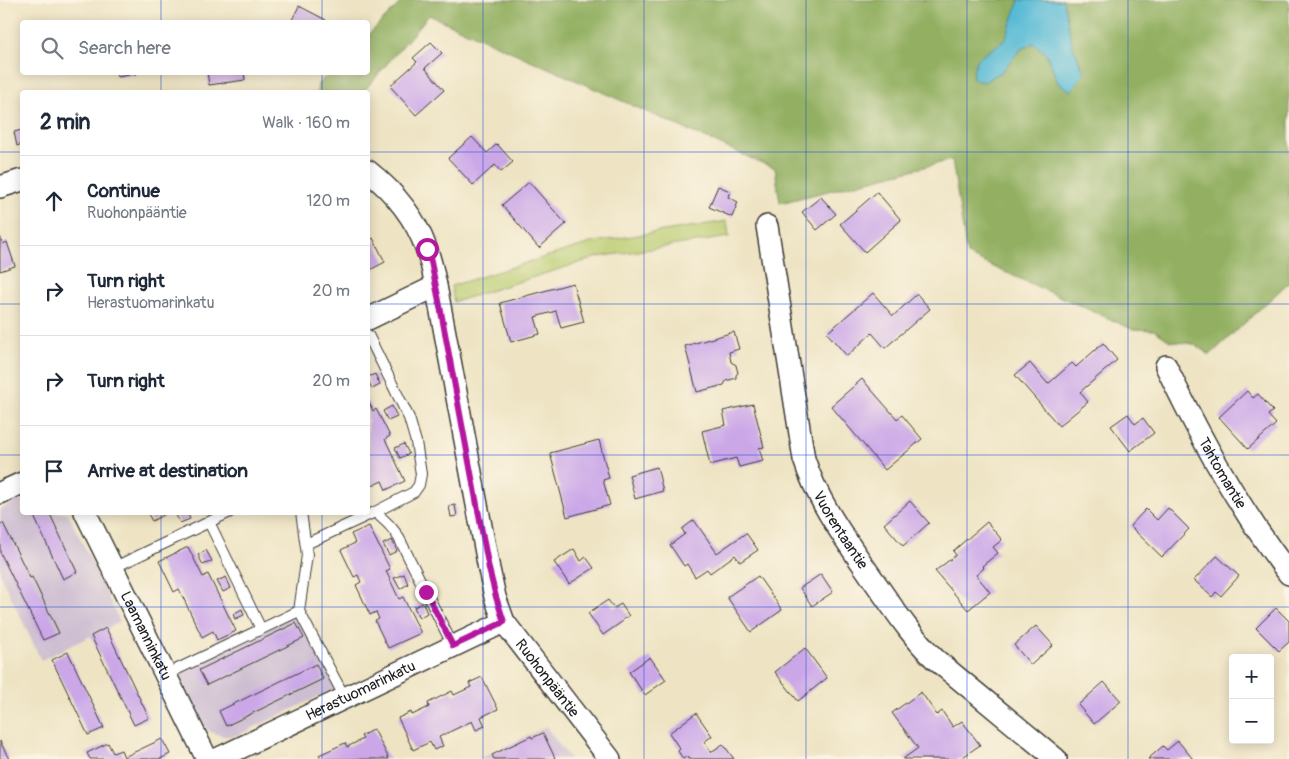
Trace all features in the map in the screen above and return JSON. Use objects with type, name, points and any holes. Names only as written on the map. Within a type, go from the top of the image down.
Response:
[{"type":"street","name":"Ruohonpääntie","points":[[370,173],[386,187],[406,211],[420,233],[427,249],[436,286],[489,569],[504,622],[610,759]]},
{"type":"street","points":[[0,187],[20,181]]},
{"type":"street","name":"Vuorentaantie","points":[[767,226],[804,459],[818,494],[844,536],[919,644],[934,660],[1056,759]]},
{"type":"street","points":[[370,318],[436,286]]},
{"type":"street","name":"Tahtomantie","points":[[1166,366],[1181,399],[1232,490],[1289,574]]},
{"type":"street","points":[[0,493],[20,484]]},
{"type":"street","name":"Laamanninkatu","points":[[86,515],[207,759]]},
{"type":"street","name":"Herastuomarinkatu","points":[[217,759],[504,622]]},
{"type":"lane","points":[[370,339],[409,418],[416,442],[421,474],[419,485],[414,492],[370,514]]},
{"type":"lane","points":[[375,512],[395,531],[453,646]]},
{"type":"lane","points":[[113,568],[224,515]]},
{"type":"lane","points":[[301,515],[307,561],[299,611],[345,698]]},
{"type":"lane","points":[[306,544],[369,515]]},
{"type":"lane","points":[[209,522],[261,629]]},
{"type":"lane","points":[[166,675],[299,611]]},
{"type":"shaded area","points":[[20,499],[20,515],[69,515],[120,622],[41,660],[0,574],[0,509]]},
{"type":"shaded area","points":[[303,607],[341,686],[236,736],[223,736],[211,732],[199,718],[175,669]]},
{"type":"shaded area","points":[[546,727],[570,759],[479,759]]},
{"type":"green space","points":[[396,0],[1289,0],[1289,282],[1210,355],[1193,344],[1170,341],[1154,330],[1132,329],[967,255],[952,160],[780,203],[775,168],[429,15],[365,90],[317,90],[318,84],[328,75],[370,75],[370,33],[400,3]]},
{"type":"green space","points":[[727,221],[729,237],[598,257],[454,302],[451,286],[594,242]]},
{"type":"water","points":[[1019,0],[1063,0],[1072,44],[1084,72],[1071,91],[1058,83],[1046,53],[1033,43],[1020,50],[1001,72],[984,82],[972,79],[976,60],[1005,40]]},
{"type":"building","points":[[299,6],[326,20],[292,20]]},
{"type":"building","points":[[431,42],[442,53],[425,68],[444,90],[416,115],[390,86],[417,62],[413,58]]},
{"type":"building","points":[[207,75],[244,75],[245,80],[209,85]]},
{"type":"building","points":[[20,130],[20,145],[17,146],[14,132]]},
{"type":"building","points":[[472,137],[487,153],[497,144],[513,162],[501,172],[495,165],[473,185],[448,158]]},
{"type":"building","points":[[529,182],[566,224],[539,248],[502,205]]},
{"type":"building","points":[[718,186],[730,191],[728,197],[738,202],[732,217],[709,207]]},
{"type":"building","points":[[877,192],[901,220],[865,252],[840,224]]},
{"type":"building","points":[[821,197],[836,214],[817,230],[802,212]]},
{"type":"building","points":[[0,237],[3,244],[7,242],[15,266],[0,271]]},
{"type":"building","points":[[373,238],[385,262],[370,270],[370,240]]},
{"type":"building","points":[[573,283],[584,322],[561,328],[556,311],[535,317],[540,334],[511,342],[500,303]]},
{"type":"building","points":[[873,293],[893,316],[917,294],[930,309],[885,348],[872,333],[847,356],[827,333]]},
{"type":"building","points":[[734,332],[739,349],[729,352],[731,362],[736,365],[738,373],[736,378],[726,381],[724,385],[697,392],[685,346]]},
{"type":"building","points":[[1103,343],[1117,360],[1080,392],[1088,402],[1059,426],[1015,375],[1030,363],[1048,384],[1072,363],[1076,367]]},
{"type":"building","points":[[375,374],[380,385],[372,389],[370,376]]},
{"type":"building","points":[[862,379],[897,419],[902,415],[922,439],[885,470],[831,406]]},
{"type":"building","points":[[1247,391],[1253,398],[1258,394],[1273,411],[1268,415],[1276,424],[1248,449],[1219,417]]},
{"type":"building","points":[[370,404],[373,411],[376,409],[390,436],[385,439],[405,481],[386,490],[382,481],[370,487]]},
{"type":"building","points":[[753,404],[764,447],[759,448],[763,461],[739,467],[736,458],[710,465],[702,431],[726,425],[723,411]]},
{"type":"building","points":[[392,406],[397,417],[388,421],[383,411]]},
{"type":"building","points":[[1128,414],[1135,424],[1143,418],[1154,433],[1130,451],[1111,426]]},
{"type":"building","points":[[599,440],[609,478],[603,480],[610,505],[567,517],[550,453]]},
{"type":"building","points":[[404,444],[409,454],[400,458],[395,448]]},
{"type":"building","points":[[657,467],[663,491],[635,499],[629,475]]},
{"type":"building","points":[[910,501],[929,523],[903,546],[884,524]]},
{"type":"building","points":[[455,505],[457,516],[451,517],[449,506]]},
{"type":"building","points":[[1168,508],[1189,529],[1162,557],[1130,526],[1146,509],[1157,520]]},
{"type":"building","points":[[33,515],[50,515],[77,572],[63,579]]},
{"type":"building","points":[[149,515],[163,515],[152,521]]},
{"type":"building","points":[[176,515],[188,515],[190,519],[180,523]]},
{"type":"building","points":[[694,520],[717,553],[746,533],[758,550],[740,562],[735,555],[710,573],[707,569],[695,577],[687,564],[684,566],[670,545],[685,534],[682,529]]},
{"type":"building","points":[[987,522],[1002,540],[993,547],[998,553],[982,566],[984,568],[976,575],[990,592],[968,610],[935,571],[956,555],[953,551]]},
{"type":"building","points":[[3,523],[59,633],[43,640],[0,552],[0,524]]},
{"type":"building","points":[[369,526],[390,569],[386,571],[399,599],[403,597],[421,633],[388,648],[375,621],[379,619],[376,612],[370,615],[356,585],[361,582],[358,575],[354,577],[341,550],[355,543],[351,534]]},
{"type":"building","points":[[392,540],[397,551],[389,555],[383,544]]},
{"type":"building","points":[[188,547],[203,577],[208,574],[236,631],[217,640],[213,631],[202,637],[179,589],[174,592],[159,561]]},
{"type":"building","points":[[574,549],[581,561],[586,557],[594,568],[569,584],[554,562]]},
{"type":"building","points":[[206,550],[212,561],[203,565],[198,555]]},
{"type":"building","points":[[1217,556],[1239,576],[1221,596],[1216,592],[1212,597],[1194,580]]},
{"type":"building","points":[[404,574],[408,584],[400,589],[394,578]]},
{"type":"building","points":[[821,574],[833,592],[812,606],[800,588]]},
{"type":"building","points":[[758,576],[782,610],[751,632],[727,597]]},
{"type":"building","points":[[226,577],[231,588],[223,592],[217,581]]},
{"type":"building","points":[[608,600],[614,608],[621,604],[629,616],[603,635],[588,613]]},
{"type":"building","points":[[423,603],[427,613],[419,618],[414,607]]},
{"type":"building","points":[[1276,608],[1289,621],[1289,642],[1279,651],[1256,628]]},
{"type":"building","points":[[242,609],[244,615],[235,619],[233,614]]},
{"type":"building","points":[[296,623],[304,638],[207,685],[199,670]]},
{"type":"building","points":[[1036,626],[1053,645],[1031,665],[1014,645]]},
{"type":"building","points":[[106,628],[149,718],[134,725],[91,636]]},
{"type":"building","points":[[805,648],[827,678],[798,701],[775,672]]},
{"type":"building","points":[[68,652],[104,728],[88,735],[52,660]]},
{"type":"building","points":[[650,657],[666,680],[645,695],[629,672]]},
{"type":"building","points":[[316,664],[323,679],[226,726],[219,711]]},
{"type":"building","points":[[482,677],[498,709],[481,717],[485,726],[476,730],[472,721],[439,737],[443,746],[434,750],[430,742],[413,750],[398,718],[411,712],[412,715],[429,707],[428,703],[452,691],[454,695],[471,687],[469,683]]},
{"type":"building","points":[[1104,682],[1121,701],[1094,724],[1078,705]]},
{"type":"building","points":[[921,692],[937,715],[942,711],[953,727],[962,721],[980,745],[960,759],[903,759],[918,748],[892,713]]},
{"type":"building","points":[[696,713],[712,736],[704,742],[711,752],[723,744],[734,759],[688,759],[687,756],[683,759],[678,751],[680,749],[669,733]]},
{"type":"building","points":[[374,729],[389,759],[321,759],[319,755],[345,743],[347,747],[363,739],[361,736]]},
{"type":"building","points":[[543,733],[555,758],[553,759],[494,759],[492,755],[531,736],[532,738]]},
{"type":"building","points":[[162,739],[170,754],[160,759],[90,759],[87,753],[108,743],[113,753],[121,750],[124,757]]},
{"type":"building","points":[[0,741],[9,759],[0,759]]},
{"type":"building","points":[[1178,741],[1193,759],[1148,759],[1163,746],[1167,750]]},
{"type":"route","points":[[426,592],[453,646],[504,622],[489,569],[439,301],[427,249]]}]
